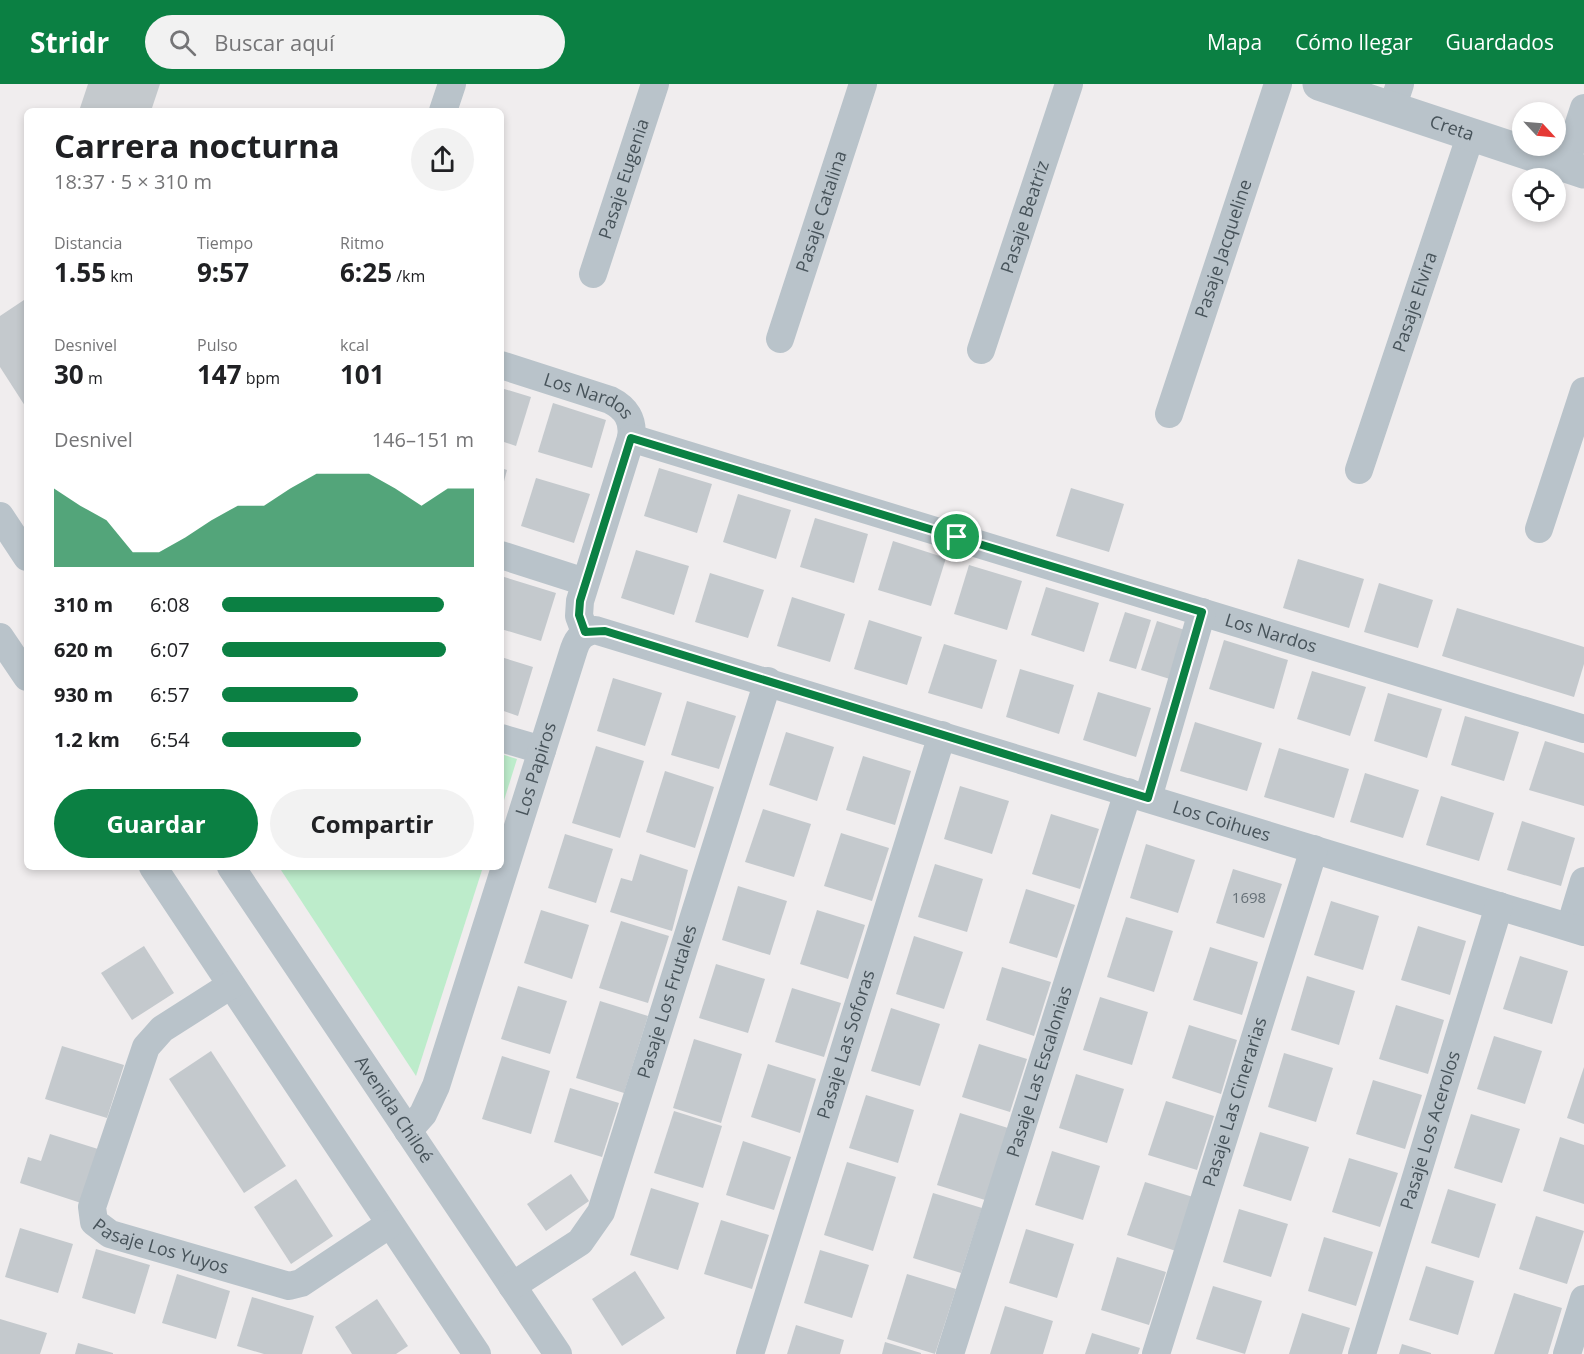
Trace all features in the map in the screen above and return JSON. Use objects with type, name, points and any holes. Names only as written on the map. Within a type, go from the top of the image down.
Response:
[{"type":"street","points":[[444,108],[452,84]]},
{"type":"street","name":"Pasaje Eugenia","points":[[593,274],[655,84]]},
{"type":"street","name":"Pasaje Catalina","points":[[780,339],[863,84]]},
{"type":"street","name":"Pasaje Beatriz","points":[[981,350],[1069,84]]},
{"type":"street","name":"Pasaje Jacqueline","points":[[1169,414],[1278,84]]},
{"type":"street","name":"Creta","points":[[1319,84],[1396,96],[1471,134],[1575,169]]},
{"type":"street","points":[[1575,169],[1584,108]]},
{"type":"street","name":"Pasaje Elvira","points":[[1359,470],[1471,134]]},
{"type":"street","name":"Los Nardos","points":[[504,366],[620,405],[631,422],[631,438],[1584,729]]},
{"type":"street","points":[[1539,529],[1584,391]]},
{"type":"street","points":[[585,632],[579,615],[585,582],[631,438]]},
{"type":"street","points":[[0,516],[24,552]]},
{"type":"street","points":[[504,556],[585,582]]},
{"type":"street","name":"Pasaje Las Escalonias","points":[[950,1354],[1202,612]]},
{"type":"street","name":"Los Coihues","points":[[585,632],[605,631],[1577,930]]},
{"type":"street","name":"Los Papiros","points":[[408,1131],[423,1114],[436,1086],[574,649],[578,639],[585,632]]},
{"type":"street","points":[[0,637],[24,673]]},
{"type":"street","name":"Pasaje Los Frutales","points":[[513,1286],[580,1242],[601,1212],[768,681]]},
{"type":"street","name":"Pasaje Las Soforas","points":[[750,1354],[942,735]]},
{"type":"street","points":[[504,739],[542,750]]},
{"type":"street","name":"Pasaje Las Cinerarias","points":[[1156,1354],[1314,849]]},
{"type":"street","points":[[155,870],[477,1354]]},
{"type":"street","name":"Avenida Chiloé","points":[[233,870],[558,1354]]},
{"type":"street","points":[[1577,930],[1584,881]]},
{"type":"street","name":"Pasaje Los Acerolos","points":[[1362,1354],[1499,906]]},
{"type":"street","name":"Pasaje Los Yuyos","points":[[231,984],[162,1029],[146,1047],[92,1207],[94,1222],[110,1234],[275,1285],[289,1286],[301,1283],[390,1224]]},
{"type":"street","points":[[1567,1354],[1584,1299]]},
{"type":"green space","points":[[504,755],[517,759],[504,800]]},
{"type":"green space","points":[[281,870],[482,870],[416,1076]]},
{"type":"building","points":[[88,84],[160,84],[152,108],[80,108]]},
{"type":"building","points":[[24,300],[24,404],[0,367],[0,316]]},
{"type":"building","points":[[504,389],[531,397],[516,446],[504,442]]},
{"type":"building","points":[[553,403],[606,420],[592,468],[538,452]]},
{"type":"building","points":[[659,468],[712,484],[697,533],[644,516]]},
{"type":"building","points":[[536,478],[590,494],[574,543],[521,526]]},
{"type":"building","points":[[1071,488],[1124,504],[1109,552],[1056,536]]},
{"type":"building","points":[[738,494],[791,510],[776,559],[723,542]]},
{"type":"building","points":[[815,518],[868,534],[854,583],[800,567]]},
{"type":"building","points":[[893,541],[946,558],[931,606],[878,590]]},
{"type":"building","points":[[636,550],[689,566],[674,615],[621,598]]},
{"type":"building","points":[[1298,559],[1364,579],[1349,628],[1283,608]]},
{"type":"building","points":[[969,565],[1022,581],[1007,630],[954,614]]},
{"type":"building","points":[[710,573],[764,590],[748,638],[695,622]]},
{"type":"building","points":[[504,577],[556,593],[541,641],[504,630]]},
{"type":"building","points":[[1379,583],[1433,600],[1418,648],[1364,632]]},
{"type":"building","points":[[1046,587],[1099,603],[1084,652],[1031,635]]},
{"type":"building","points":[[792,597],[845,614],[830,662],[777,646]]},
{"type":"building","points":[[1457,608],[1584,647],[1584,664],[1574,697],[1442,656]]},
{"type":"building","points":[[1125,612],[1151,620],[1136,669],[1109,661]]},
{"type":"building","points":[[869,620],[922,637],[907,685],[854,669]]},
{"type":"building","points":[[1157,621],[1188,631],[1173,680],[1141,670]]},
{"type":"building","points":[[1224,640],[1288,660],[1274,709],[1209,689]]},
{"type":"building","points":[[944,644],[997,660],[982,709],[928,693]]},
{"type":"building","points":[[504,658],[533,667],[518,716],[504,711]]},
{"type":"building","points":[[1020,669],[1074,685],[1059,734],[1006,717]]},
{"type":"building","points":[[1312,671],[1366,687],[1350,736],[1297,719]]},
{"type":"building","points":[[613,678],[662,693],[645,746],[597,731]]},
{"type":"building","points":[[1098,692],[1151,708],[1136,757],[1083,740]]},
{"type":"building","points":[[1388,693],[1442,709],[1427,758],[1374,741]]},
{"type":"building","points":[[687,701],[736,716],[719,769],[671,755]]},
{"type":"building","points":[[1465,716],[1519,732],[1504,781],[1451,765]]},
{"type":"building","points":[[1195,722],[1262,743],[1247,791],[1180,771]]},
{"type":"building","points":[[786,732],[834,747],[817,801],[769,785]]},
{"type":"building","points":[[1545,741],[1584,753],[1584,806],[1529,790]]},
{"type":"building","points":[[596,746],[644,761],[620,838],[572,823]]},
{"type":"building","points":[[1279,748],[1349,769],[1334,818],[1264,797]]},
{"type":"building","points":[[863,756],[911,771],[895,825],[846,810]]},
{"type":"building","points":[[665,771],[714,787],[695,848],[646,832]]},
{"type":"building","points":[[1365,773],[1419,790],[1403,838],[1350,822]]},
{"type":"building","points":[[960,786],[1009,801],[992,854],[944,839]]},
{"type":"building","points":[[1441,796],[1494,813],[1479,861],[1426,845]]},
{"type":"building","points":[[763,809],[811,824],[794,877],[745,862]]},
{"type":"building","points":[[1051,814],[1099,829],[1080,889],[1032,874]]},
{"type":"building","points":[[1522,821],[1575,838],[1561,886],[1507,870]]},
{"type":"building","points":[[841,833],[889,848],[872,901],[824,886]]},
{"type":"building","points":[[565,834],[613,849],[596,903],[548,888]]},
{"type":"building","points":[[1146,844],[1195,860],[1178,913],[1130,898]]},
{"type":"building","points":[[640,854],[688,870],[672,931],[610,912],[621,878],[632,881]]},
{"type":"building","points":[[935,864],[983,879],[967,932],[918,917]]},
{"type":"building","points":[[1233,869],[1282,884],[1264,938],[1216,923]]},
{"type":"building","points":[[738,886],[787,901],[770,955],[722,940]]},
{"type":"building","points":[[1026,889],[1075,905],[1057,958],[1009,943]]},
{"type":"building","points":[[1331,901],[1379,916],[1363,970],[1314,955]]},
{"type":"building","points":[[541,910],[589,925],[572,979],[524,963]]},
{"type":"building","points":[[817,910],[865,925],[848,979],[800,964]]},
{"type":"building","points":[[1126,917],[1173,931],[1154,992],[1107,977]]},
{"type":"building","points":[[621,921],[669,936],[648,1003],[599,988]]},
{"type":"building","points":[[1418,926],[1466,941],[1450,995],[1401,980]]},
{"type":"building","points":[[914,936],[963,952],[944,1009],[896,994]]},
{"type":"building","points":[[144,946],[174,993],[132,1020],[101,973]]},
{"type":"building","points":[[1210,947],[1258,962],[1242,1015],[1193,1000]]},
{"type":"building","points":[[1520,956],[1568,971],[1552,1024],[1503,1009]]},
{"type":"building","points":[[716,964],[765,979],[748,1033],[699,1018]]},
{"type":"building","points":[[1002,967],[1051,982],[1034,1036],[986,1020]]},
{"type":"building","points":[[1307,976],[1355,991],[1339,1045],[1291,1030]]},
{"type":"building","points":[[518,986],[567,1001],[550,1054],[501,1039]]},
{"type":"building","points":[[792,988],[841,1003],[824,1057],[775,1042]]},
{"type":"building","points":[[1100,997],[1148,1012],[1132,1065],[1083,1050]]},
{"type":"building","points":[[600,1001],[648,1016],[624,1093],[576,1078]]},
{"type":"building","points":[[1396,1005],[1444,1020],[1428,1074],[1379,1059]]},
{"type":"building","points":[[891,1008],[940,1024],[920,1086],[871,1071]]},
{"type":"building","points":[[1189,1025],[1237,1040],[1221,1094],[1172,1078]]},
{"type":"building","points":[[1494,1036],[1542,1051],[1525,1104],[1477,1089]]},
{"type":"building","points":[[694,1039],[742,1054],[721,1123],[673,1108]]},
{"type":"building","points":[[979,1044],[1027,1059],[1010,1112],[962,1097]]},
{"type":"building","points":[[62,1046],[124,1065],[107,1118],[45,1099]]},
{"type":"building","points":[[211,1051],[286,1166],[244,1193],[169,1079]]},
{"type":"building","points":[[1284,1053],[1333,1068],[1316,1122],[1268,1107]]},
{"type":"building","points":[[502,1056],[550,1071],[531,1134],[482,1119]]},
{"type":"building","points":[[768,1064],[816,1079],[800,1133],[751,1117]]},
{"type":"building","points":[[1584,1067],[1584,1124],[1567,1118]]},
{"type":"building","points":[[1076,1074],[1124,1089],[1107,1143],[1059,1128]]},
{"type":"building","points":[[1373,1080],[1422,1095],[1405,1149],[1356,1134]]},
{"type":"building","points":[[570,1088],[619,1103],[602,1157],[554,1142]]},
{"type":"building","points":[[866,1095],[914,1110],[898,1163],[849,1148]]},
{"type":"building","points":[[1166,1101],[1214,1116],[1197,1170],[1148,1155]]},
{"type":"building","points":[[674,1111],[722,1126],[703,1188],[654,1173]]},
{"type":"building","points":[[960,1113],[1008,1128],[985,1200],[937,1185]]},
{"type":"building","points":[[1471,1114],[1520,1129],[1502,1183],[1454,1168]]},
{"type":"building","points":[[1260,1132],[1309,1147],[1291,1201],[1243,1186]]},
{"type":"building","points":[[50,1134],[98,1149],[81,1203],[20,1183],[28,1157],[41,1161]]},
{"type":"building","points":[[1560,1137],[1584,1145],[1584,1204],[1543,1191]]},
{"type":"building","points":[[743,1141],[791,1157],[774,1210],[726,1195]]},
{"type":"building","points":[[1052,1151],[1100,1166],[1083,1220],[1035,1205]]},
{"type":"building","points":[[1349,1158],[1398,1173],[1380,1227],[1332,1212]]},
{"type":"building","points":[[847,1162],[896,1177],[873,1251],[824,1235]]},
{"type":"building","points":[[571,1174],[589,1201],[546,1231],[527,1204]]},
{"type":"building","points":[[296,1179],[333,1236],[291,1264],[254,1207]]},
{"type":"building","points":[[1145,1182],[1193,1197],[1176,1251],[1127,1235]]},
{"type":"building","points":[[651,1188],[699,1203],[678,1270],[630,1255]]},
{"type":"building","points":[[1448,1189],[1496,1204],[1479,1258],[1431,1243]]},
{"type":"building","points":[[933,1193],[982,1208],[961,1273],[913,1258]]},
{"type":"building","points":[[1239,1209],[1288,1224],[1271,1277],[1223,1262]]},
{"type":"building","points":[[1536,1216],[1584,1231],[1567,1284],[1519,1269]]},
{"type":"building","points":[[721,1220],[769,1235],[752,1289],[704,1274]]},
{"type":"building","points":[[20,1228],[73,1244],[58,1293],[5,1277]]},
{"type":"building","points":[[1026,1229],[1074,1244],[1057,1298],[1009,1283]]},
{"type":"building","points":[[1324,1237],[1373,1252],[1356,1306],[1308,1291]]},
{"type":"building","points":[[96,1249],[150,1265],[135,1314],[82,1298]]},
{"type":"building","points":[[820,1250],[869,1265],[852,1318],[804,1303]]},
{"type":"building","points":[[1117,1257],[1166,1272],[1149,1325],[1101,1310]]},
{"type":"building","points":[[1426,1266],[1474,1281],[1458,1335],[1409,1320]]},
{"type":"building","points":[[635,1271],[665,1318],[622,1346],[592,1299]]},
{"type":"building","points":[[177,1274],[230,1291],[216,1339],[162,1323]]},
{"type":"building","points":[[907,1274],[956,1289],[935,1354],[887,1339]]},
{"type":"building","points":[[1213,1286],[1262,1301],[1245,1354],[1196,1339]]},
{"type":"building","points":[[1514,1293],[1562,1308],[1548,1354],[1494,1354]]},
{"type":"building","points":[[252,1297],[314,1316],[302,1354],[264,1354],[237,1346]]},
{"type":"building","points":[[377,1299],[408,1346],[396,1354],[352,1354],[335,1327]]},
{"type":"building","points":[[1005,1306],[1053,1321],[1043,1354],[990,1354]]},
{"type":"building","points":[[1302,1313],[1350,1328],[1342,1354],[1289,1354]]},
{"type":"building","points":[[0,1319],[47,1333],[40,1354],[0,1354]]},
{"type":"building","points":[[796,1325],[844,1340],[840,1354],[787,1354]]},
{"type":"building","points":[[1092,1333],[1140,1348],[1138,1354],[1085,1354]]},
{"type":"building","points":[[885,1342],[921,1353],[921,1354],[882,1354]]},
{"type":"building","points":[[78,1343],[113,1353],[113,1354],[75,1354]]},
{"type":"building","points":[[1402,1344],[1431,1353],[1431,1354],[1399,1354]]},
{"type":"route","points":[[631,438],[957,537],[1202,612],[1148,798],[605,631],[585,632],[579,615],[585,582],[631,438]]}]
